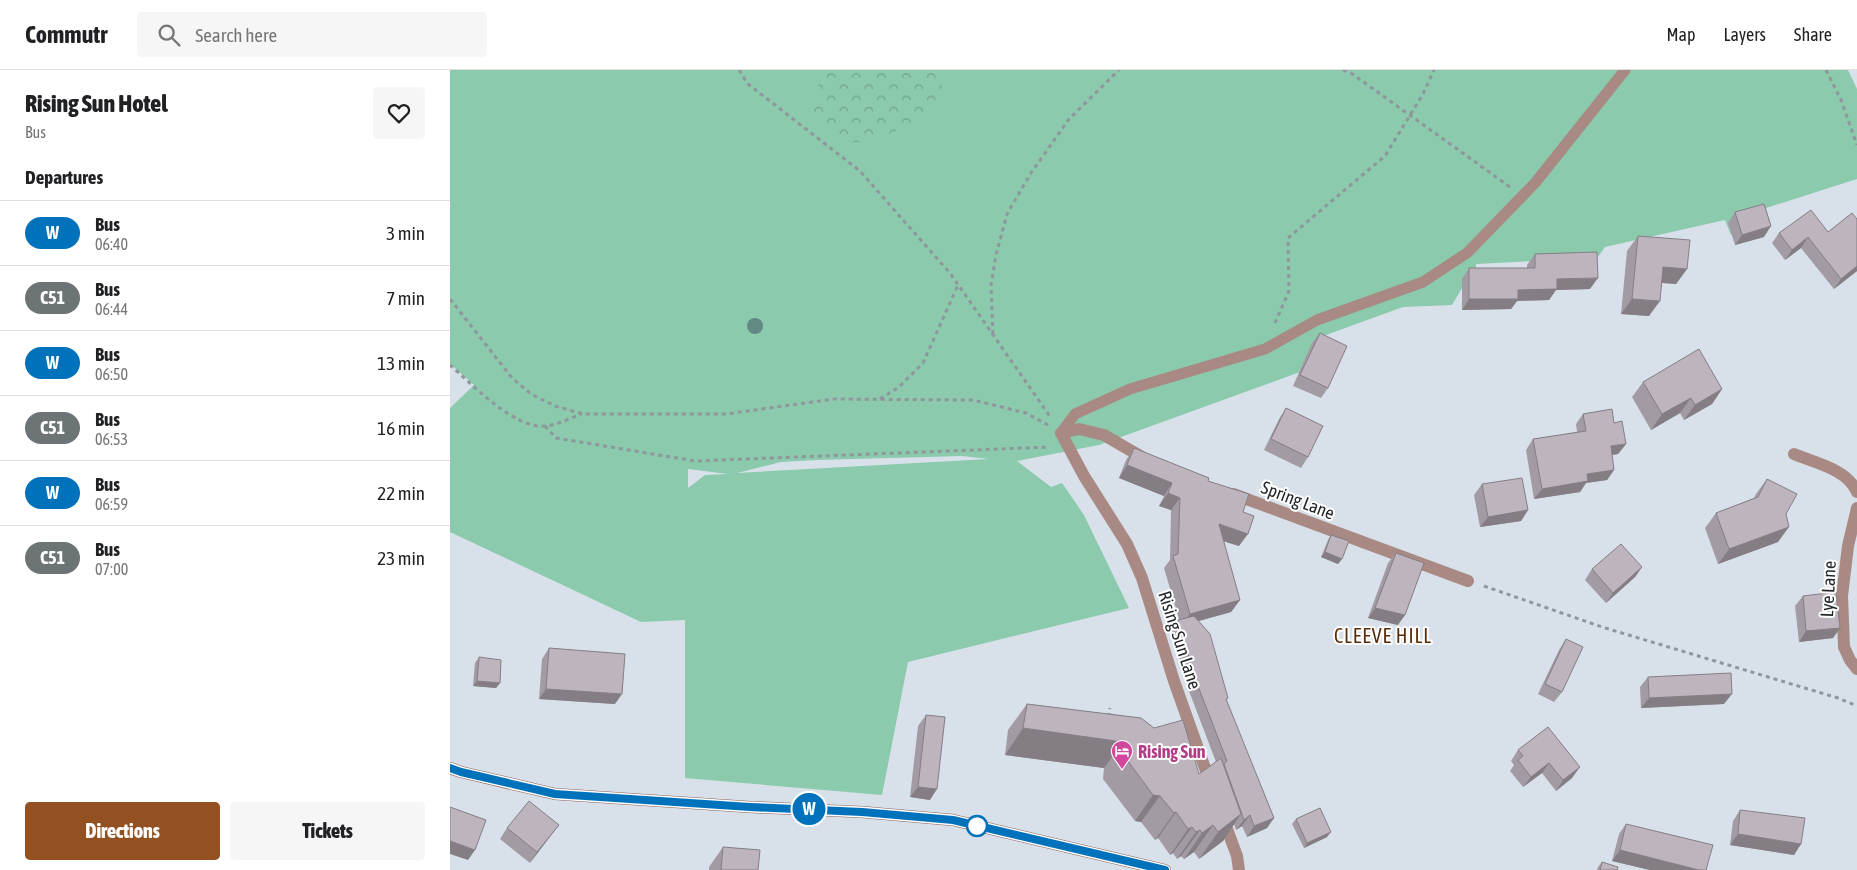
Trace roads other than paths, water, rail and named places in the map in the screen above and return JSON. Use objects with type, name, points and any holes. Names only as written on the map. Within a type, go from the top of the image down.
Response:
[{"type":"main road","points":[[450,768],[555,794],[750,807],[862,812],[953,820],[1165,870]]},
{"type":"street","points":[[1061,433],[1079,428],[1104,435],[1157,464]]},
{"type":"street","name":"Rising Sun Lane","points":[[1061,433],[1084,476],[1127,544],[1142,578],[1174,681],[1237,856],[1239,870]]},
{"type":"street","points":[[1794,454],[1835,470],[1854,486],[1857,492]]},
{"type":"street","name":"Spring Lane","points":[[1220,489],[1468,581]]},
{"type":"street","name":"Lye Lane","points":[[1857,508],[1848,546],[1842,596],[1844,647],[1857,669]]},
{"type":"lane","points":[[1061,433],[1075,414],[1130,389],[1265,349],[1317,320],[1423,282],[1467,253],[1535,184],[1625,70]]},
{"type":"place","name":"Rising Sun","points":[[1122,770]]},
{"type":"district","name":"CLEEVE HILL","points":[[1383,635]]}]
